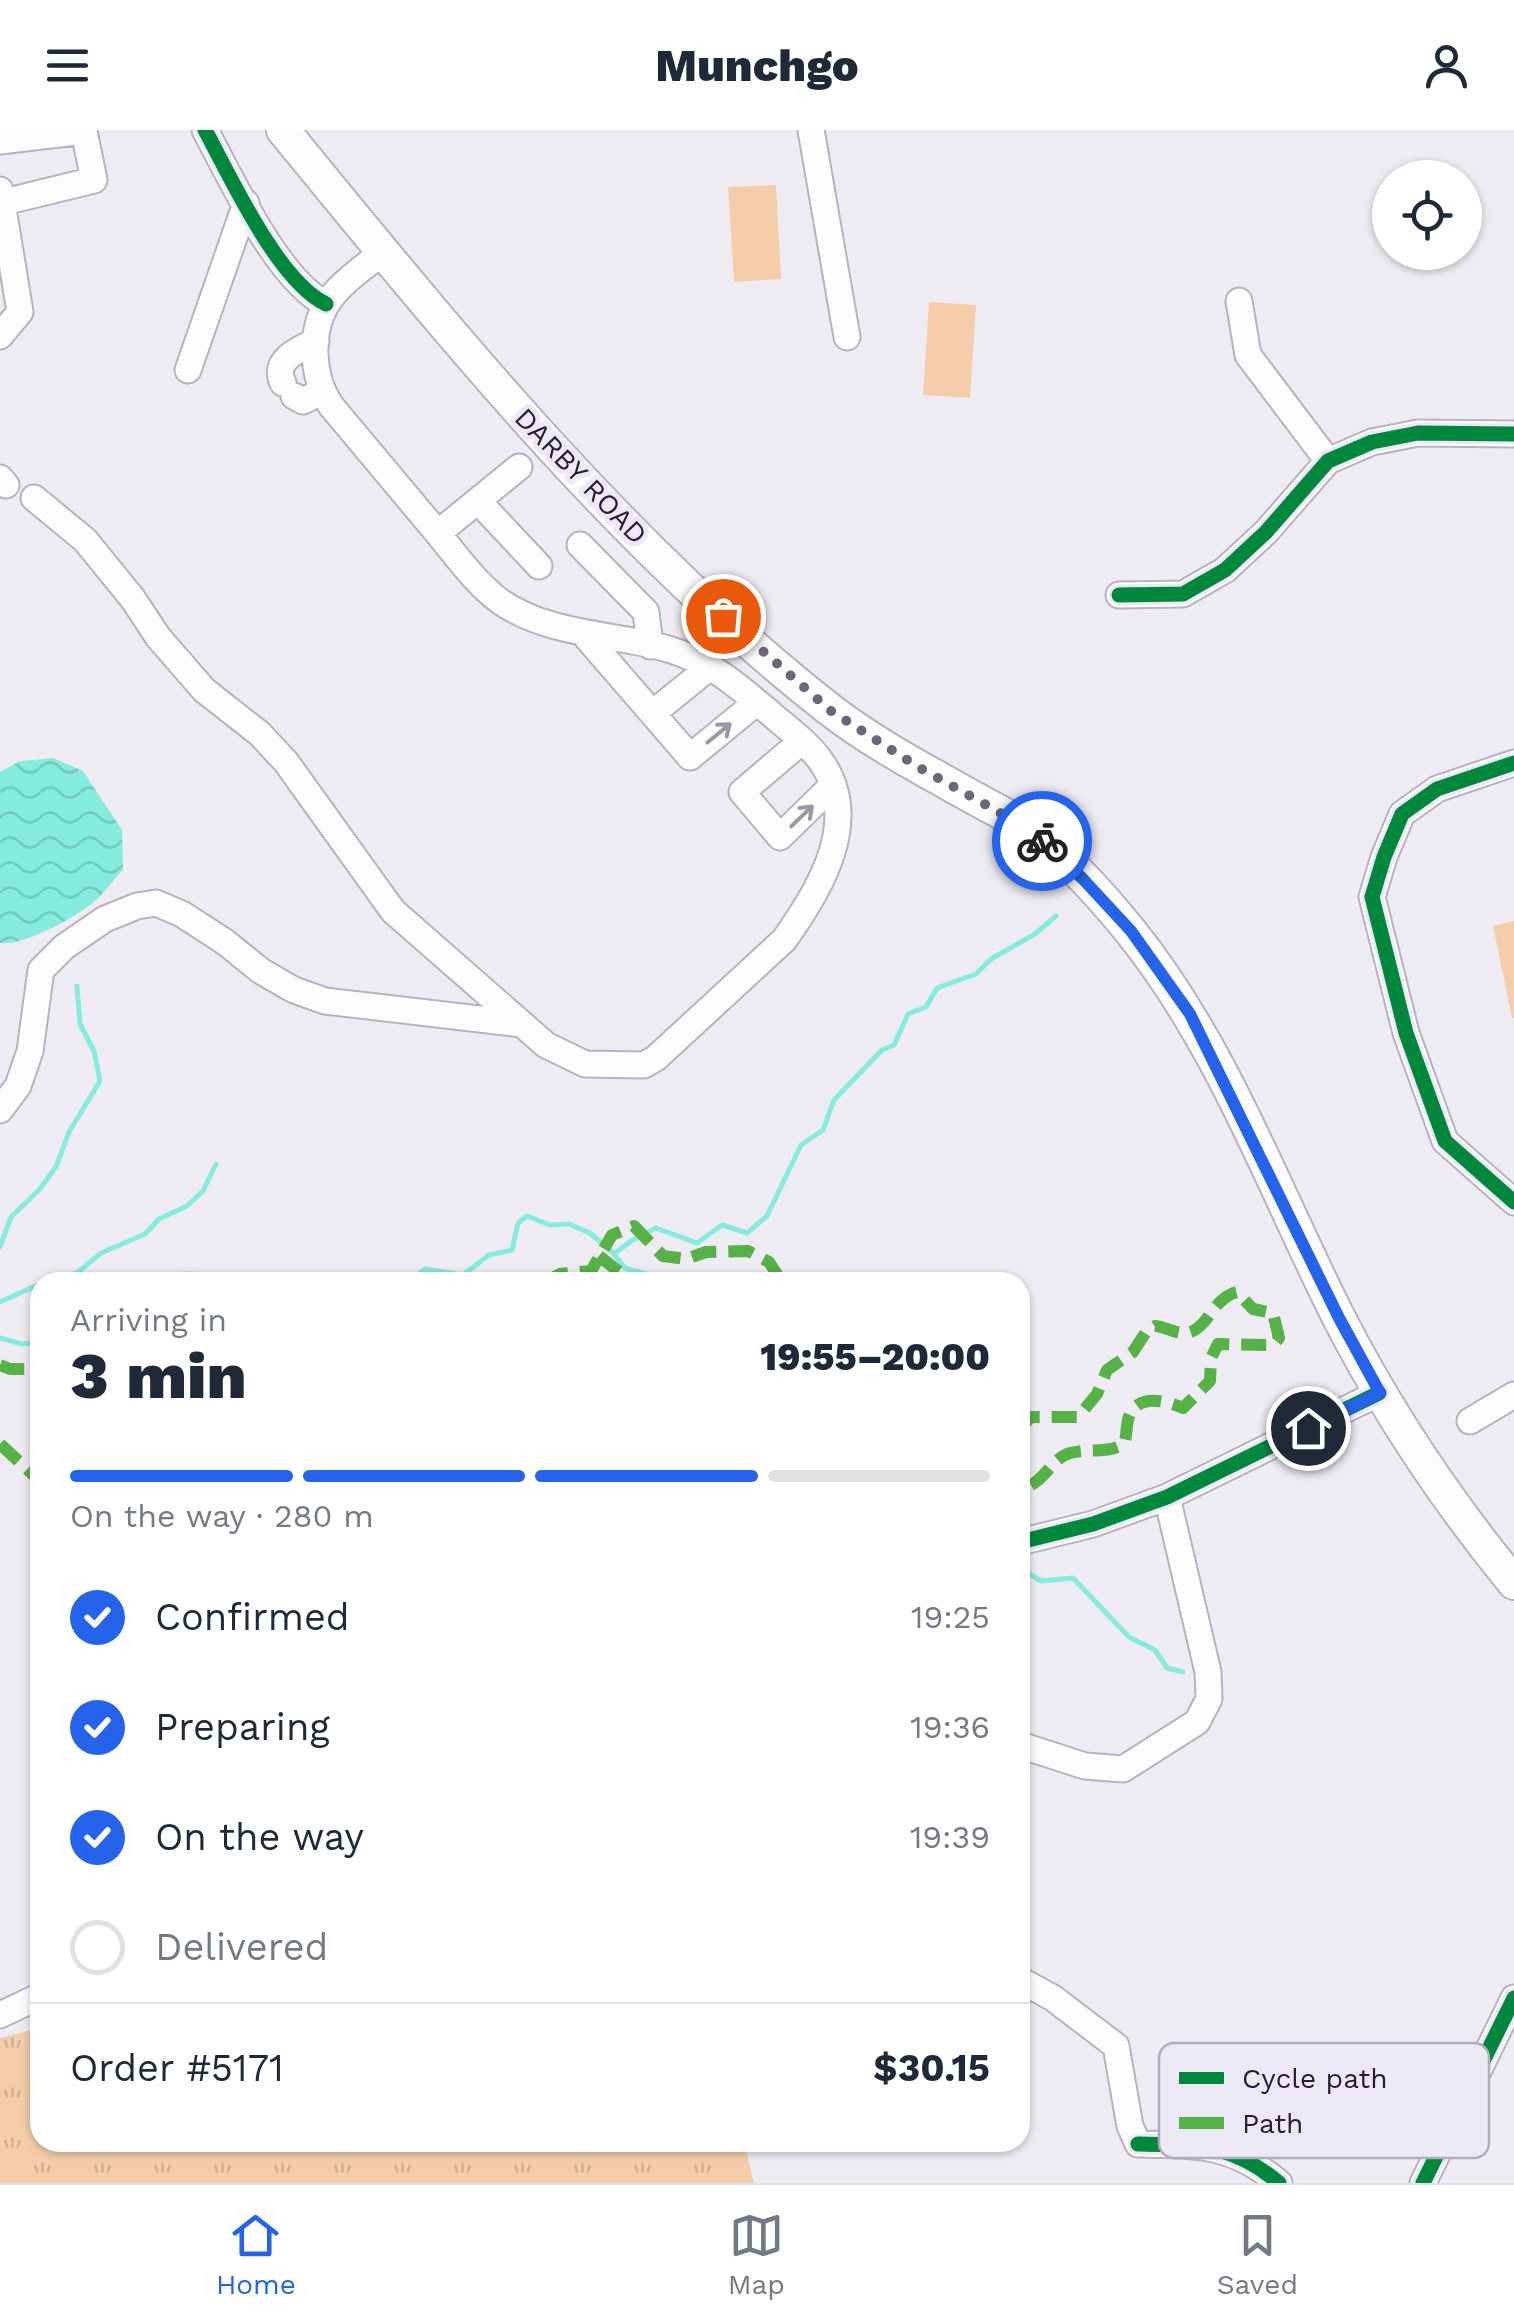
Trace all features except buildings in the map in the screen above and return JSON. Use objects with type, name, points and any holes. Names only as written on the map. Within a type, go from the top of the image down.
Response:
[{"type":"main road","name":"DARBY ROAD","points":[[283,130],[559,458],[696,593],[831,711],[920,768],[1029,829],[1131,931],[1190,1014],[1339,1318],[1380,1393],[1431,1476],[1514,1583]]},
{"type":"street","points":[[205,130],[282,265],[300,286],[326,304]]},
{"type":"street","points":[[810,130],[847,338]]},
{"type":"street","points":[[0,141],[84,131],[94,180],[0,198],[20,312],[0,336]]},
{"type":"street","points":[[188,370],[246,202]]},
{"type":"street","points":[[34,498],[85,540],[134,598],[158,638],[204,690],[260,734],[286,762],[393,911],[546,1045],[585,1064],[644,1065],[656,1058],[784,940],[798,920],[822,879],[835,843],[839,811],[834,785],[820,759],[711,666],[650,646],[550,625],[502,603],[484,588],[332,407],[323,391],[315,360],[326,304],[383,252]]},
{"type":"street","points":[[1239,302],[1248,355],[1328,461]]},
{"type":"street","points":[[316,341],[292,353],[280,365],[279,376],[288,390],[303,401],[323,391]]},
{"type":"street","points":[[1119,595],[1183,594],[1226,570],[1266,532],[1328,461],[1372,442],[1418,434],[1514,434]]},
{"type":"street","points":[[438,533],[520,467]]},
{"type":"street","points":[[478,501],[539,566]]},
{"type":"street","points":[[580,545],[646,612],[650,646]]},
{"type":"street","points":[[582,632],[690,757],[756,702]]},
{"type":"street","points":[[653,713],[711,666]]},
{"type":"street","points":[[802,742],[742,792],[780,837],[834,785]]},
{"type":"street","points":[[1514,763],[1437,789],[1402,814],[1372,897],[1406,1033],[1445,1141],[1514,1202]]},
{"type":"street","points":[[0,1110],[18,1086],[30,1051],[41,970],[64,947],[105,919],[137,906],[156,903],[182,914],[225,942],[260,972],[325,1001],[522,1024]]},
{"type":"street","points":[[1030,1540],[1093,1524],[1166,1497],[1380,1393]]},
{"type":"street","points":[[1470,1421],[1514,1395]]},
{"type":"street","points":[[1030,1748],[1085,1766],[1122,1769],[1198,1722],[1209,1699],[1208,1672],[1166,1497]]},
{"type":"street","points":[[1030,1985],[1116,2046],[1130,2126],[1138,2144],[1159,2144]]},
{"type":"street","points":[[1489,2049],[1514,1998]]},
{"type":"street","points":[[0,2015],[30,2001]]},
{"type":"street","points":[[1245,2158],[1279,2183]]},
{"type":"street","points":[[1423,2183],[1435,2158]]},
{"type":"green space","points":[[776,185],[781,279],[734,282],[728,187]]},
{"type":"green space","points":[[929,302],[976,305],[970,398],[923,395]]},
{"type":"green space","points":[[1514,921],[1514,1018],[1512,1018],[1493,926]]},
{"type":"green space","points":[[30,2030],[30,2152],[746,2152],[754,2183],[0,2183],[0,2038]]},
{"type":"water","points":[[53,758],[83,771],[122,830],[123,870],[94,902],[70,918],[33,936],[0,943],[0,772],[20,761]]},
{"type":"waterway","points":[[467,1272],[489,1255],[512,1250],[518,1223],[527,1216],[550,1225],[569,1224],[590,1233],[614,1254],[656,1228],[697,1243],[722,1225],[747,1233],[767,1216],[801,1145],[823,1130],[834,1100],[882,1050],[894,1045],[908,1014],[926,1007],[937,988],[976,974],[991,959],[1035,934],[1056,916]]},
{"type":"waterway","points":[[0,1247],[11,1217],[56,1167],[69,1132],[100,1081],[94,1051],[80,1024],[77,986]]},
{"type":"waterway","points":[[78,1272],[101,1253],[145,1234],[159,1219],[187,1206],[203,1191],[216,1164]]},
{"type":"waterway","points":[[614,1254],[625,1268],[639,1272]]},
{"type":"waterway","points":[[421,1272],[444,1272]]},
{"type":"waterway","points":[[0,1302],[30,1288]]},
{"type":"waterway","points":[[0,1338],[30,1343]]},
{"type":"waterway","points":[[1030,1574],[1041,1581],[1073,1578],[1129,1637],[1155,1650],[1167,1668],[1183,1672]]},
{"type":"marked path","points":[[581,1272],[591,1271],[612,1235],[634,1226],[663,1256],[686,1259],[706,1252],[748,1251],[769,1262],[776,1272]]},
{"type":"marked path","points":[[599,1256],[619,1272]]},
{"type":"marked path","points":[[1030,1418],[1078,1417],[1097,1394],[1107,1370],[1133,1352],[1155,1326],[1187,1333],[1201,1326],[1222,1300],[1237,1292],[1253,1309],[1273,1313],[1279,1338],[1273,1345],[1218,1344],[1211,1358],[1210,1381],[1183,1408],[1159,1401],[1143,1402],[1132,1411],[1124,1444],[1067,1454],[1030,1485]]},
{"type":"marked path","points":[[0,1365],[30,1369]]},
{"type":"marked path","points":[[0,1444],[30,1472]]},
{"type":"cycle path","points":[[205,130],[273,251],[290,274],[326,304]]},
{"type":"cycle path","points":[[1119,595],[1183,594],[1225,570],[1266,532],[1328,461],[1372,442],[1418,433],[1514,434]]},
{"type":"cycle path","points":[[1514,763],[1437,789],[1402,814],[1372,897],[1406,1033],[1445,1141],[1514,1202]]},
{"type":"cycle path","points":[[1030,1540],[1093,1524],[1167,1497],[1379,1393]]},
{"type":"cycle path","points":[[1489,2049],[1514,1998]]},
{"type":"cycle path","points":[[1138,2144],[1159,2145]]},
{"type":"cycle path","points":[[1240,2158],[1279,2183]]},
{"type":"cycle path","points":[[1423,2183],[1435,2158]]},
{"type":"way so far","points":[[723,616],[831,711],[920,768],[1029,829],[1042,841]]},
{"type":"route","points":[[1042,841],[1131,931],[1190,1014],[1339,1318],[1380,1393],[1308,1428]]}]
